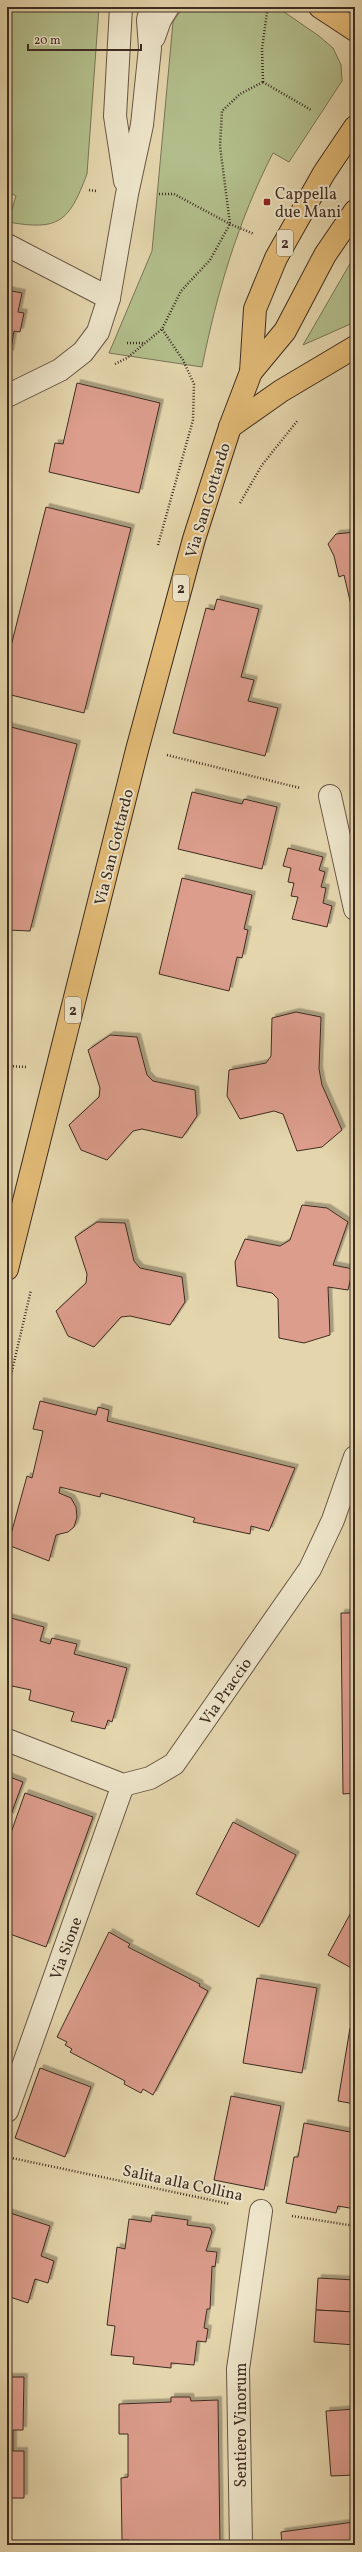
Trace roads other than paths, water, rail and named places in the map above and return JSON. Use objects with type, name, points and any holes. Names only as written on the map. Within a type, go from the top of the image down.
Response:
[{"type":"main road","points":[[320,7],[355,30]]},
{"type":"main road","name":"Via San Gottardo","points":[[7,1269],[137,750],[194,539],[230,427],[251,372],[255,309],[276,258],[324,173],[355,127]]},
{"type":"main road","name":"Via San Gottardo","points":[[251,372],[285,331],[325,255],[355,211]]},
{"type":"main road","name":"Via San Gottardo","points":[[230,427],[281,391],[355,347]]},
{"type":"street","points":[[121,7],[115,116],[127,194]]},
{"type":"street","points":[[7,396],[60,370],[83,352],[98,332],[109,298],[127,194],[142,125],[150,48],[148,20],[151,7]]},
{"type":"street","points":[[150,48],[160,20],[168,7]]},
{"type":"street","points":[[7,245],[109,298]]},
{"type":"street","points":[[330,796],[355,909]]},
{"type":"street","name":"Via Praccio","points":[[123,1785],[150,1778],[174,1764],[310,1569],[333,1520],[355,1457]]},
{"type":"street","points":[[7,1740],[123,1785]]},
{"type":"street","name":"Via Sione","points":[[7,2111],[123,1785]]},
{"type":"street","name":"Sentiero Vinorum","points":[[241,2545],[238,2369],[261,2211]]},
{"type":"place","name":"Cappella due Mani","points":[[267,202]]}]
